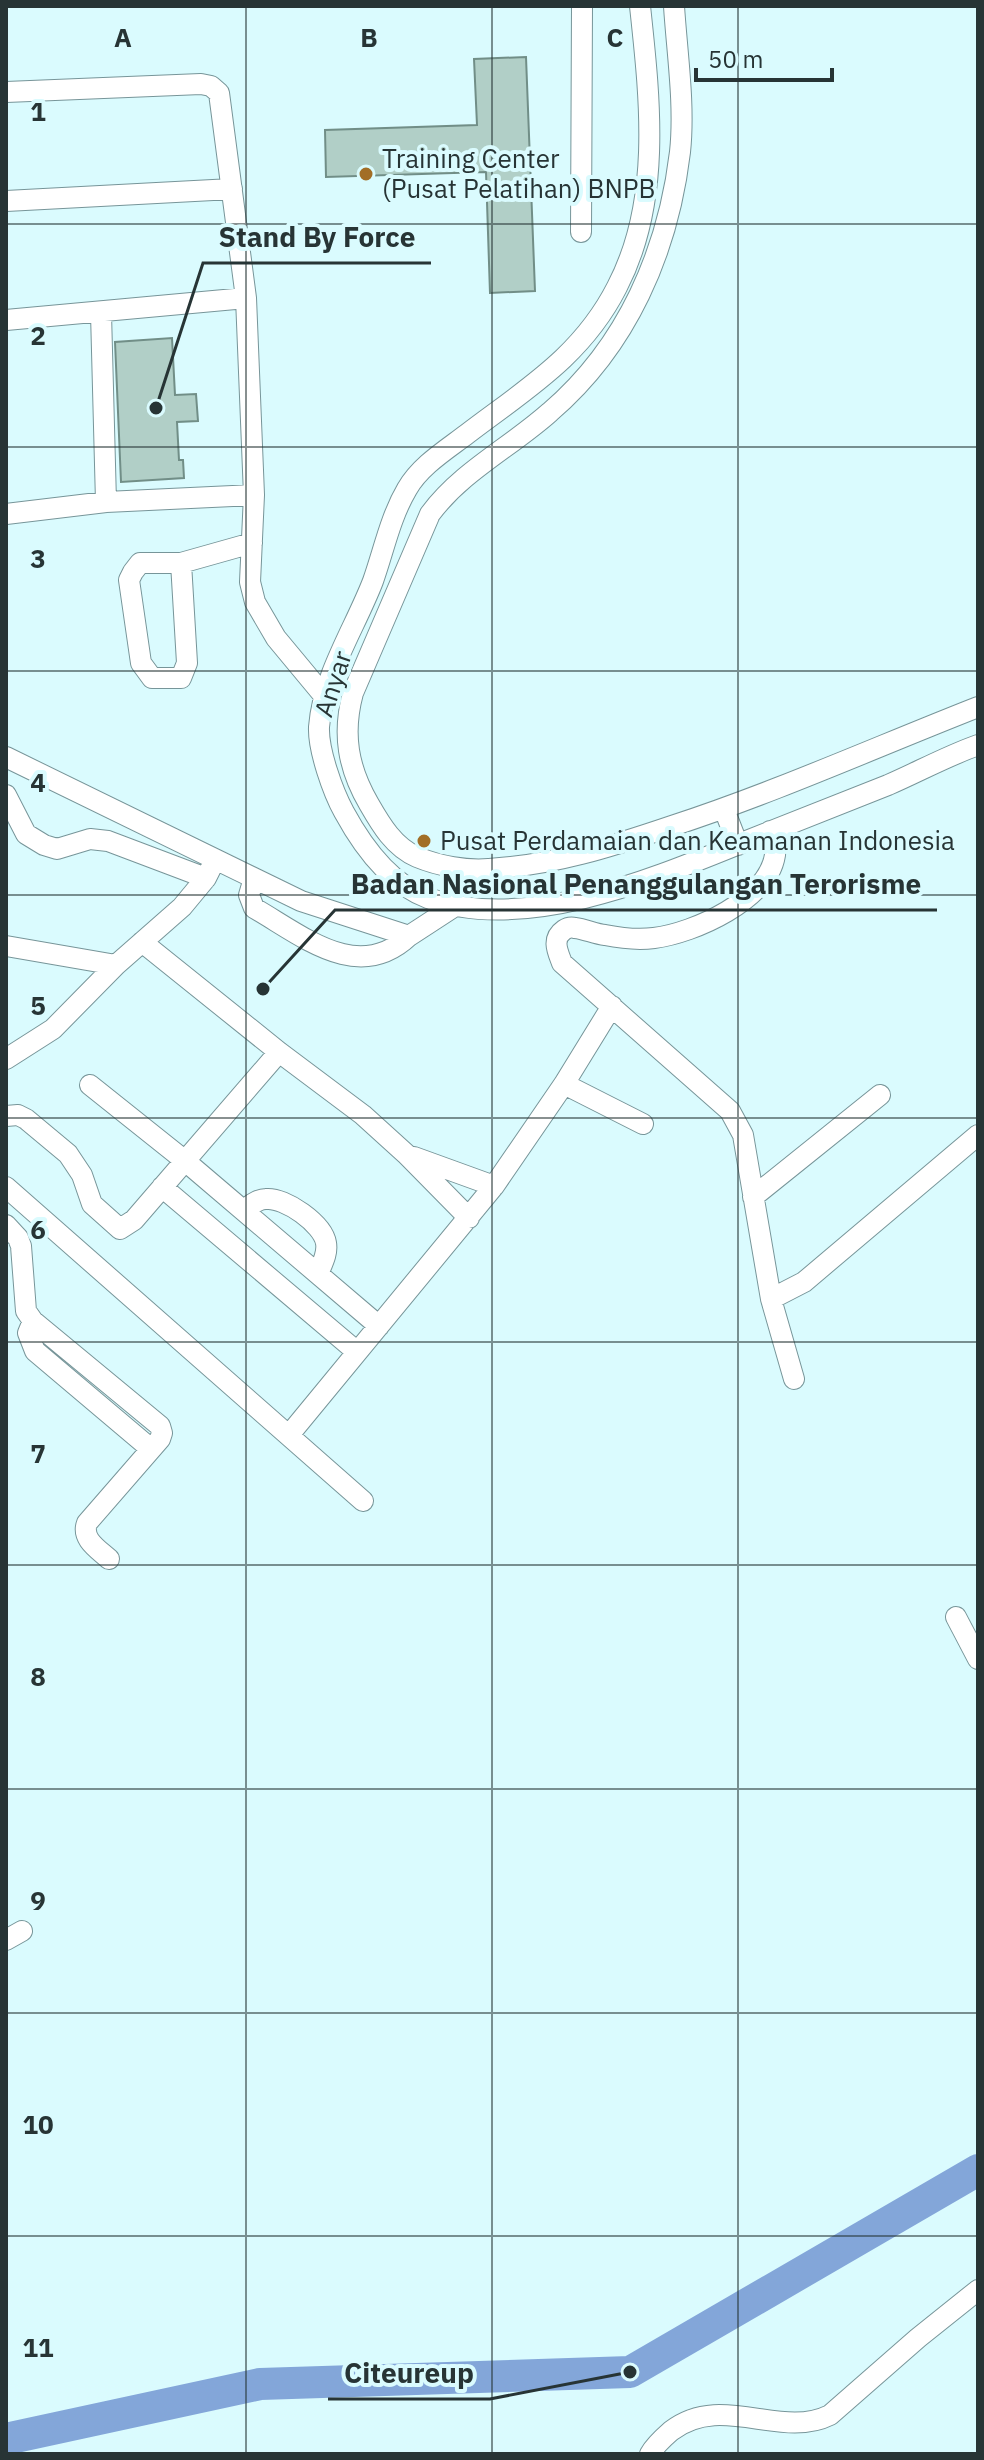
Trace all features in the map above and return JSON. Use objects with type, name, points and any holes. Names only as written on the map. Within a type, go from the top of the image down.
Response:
[{"type":"street","points":[[581,232],[582,6]]},
{"type":"street","name":"Anyar","points":[[640,6],[646,63],[649,157],[644,206],[629,260],[609,302],[576,346],[548,375],[452,445],[408,487],[383,543],[373,579],[325,697],[319,730],[336,795],[373,858],[409,888],[455,906],[521,908],[613,892],[666,875],[978,745]]},
{"type":"street","name":"Anyar","points":[[674,6],[680,149],[673,192],[655,261],[637,304],[593,371],[549,413],[475,468],[439,502],[422,530],[353,693],[346,731],[360,786],[378,820],[401,848],[416,856],[458,868],[488,869],[594,853],[724,809],[978,707]]},
{"type":"street","points":[[6,92],[201,84],[211,86],[219,93],[246,298],[254,495],[250,582],[255,602],[276,638],[325,697]]},
{"type":"street","points":[[6,201],[232,189]]},
{"type":"street","points":[[6,320],[246,298]]},
{"type":"street","points":[[101,313],[106,502]]},
{"type":"street","points":[[452,445],[475,468]]},
{"type":"street","points":[[6,514],[106,502],[254,495]]},
{"type":"street","points":[[181,563],[187,663],[181,678],[152,678],[141,663],[129,580],[133,572],[140,563],[181,563],[252,543]]},
{"type":"street","points":[[319,730],[346,731]]},
{"type":"street","points":[[6,757],[62,782],[211,869]]},
{"type":"street","points":[[6,795],[26,834],[44,845],[57,849],[90,839],[108,841],[254,878],[301,901],[409,936]]},
{"type":"street","points":[[724,809],[738,845]]},
{"type":"street","points":[[770,831],[775,846],[774,860],[758,886],[740,903],[692,929],[643,938],[606,936],[573,927],[565,929],[557,937],[555,946],[562,963],[730,1111],[737,1121],[743,1135],[771,1299],[794,1379]]},
{"type":"street","points":[[6,1059],[53,1029],[116,965],[182,907],[211,869]]},
{"type":"street","points":[[254,878],[249,895],[254,908],[332,952],[359,958],[395,949],[409,936],[455,906]]},
{"type":"street","points":[[142,942],[363,1115],[469,1218]]},
{"type":"street","points":[[6,946],[116,965]]},
{"type":"street","points":[[289,1435],[494,1186],[564,1084],[612,1006]]},
{"type":"street","points":[[6,1116],[18,1115],[26,1119],[68,1154],[82,1175],[92,1204],[120,1229],[134,1220],[279,1052]]},
{"type":"street","points":[[564,1084],[643,1124]]},
{"type":"street","points":[[90,1085],[184,1160],[379,1326]]},
{"type":"street","points":[[753,1197],[880,1095]]},
{"type":"street","points":[[771,1299],[804,1282],[978,1135]]},
{"type":"street","points":[[406,1154],[494,1186]]},
{"type":"street","points":[[6,1187],[363,1501]]},
{"type":"street","points":[[162,1187],[356,1351]]},
{"type":"street","points":[[243,1210],[266,1199],[281,1200],[314,1224],[324,1236],[327,1246],[318,1274]]},
{"type":"street","points":[[6,1225],[21,1246],[26,1311],[33,1321],[160,1426],[160,1439],[84,1529],[86,1537],[109,1559]]},
{"type":"street","points":[[33,1321],[28,1333],[32,1347],[151,1449]]},
{"type":"street","points":[[75,1385],[89,1368]]},
{"type":"street","points":[[956,1617],[978,1659]]},
{"type":"street","points":[[650,2454],[667,2434],[684,2422],[698,2418],[730,2414],[803,2423],[830,2415],[978,2290]]},
{"type":"building","name":"Training Center (Pusat Pelatihan) BNPB","points":[[526,57],[535,291],[490,293],[486,172],[326,177],[325,130],[477,125],[474,59]]},
{"type":"building","points":[[172,338],[175,395],[196,394],[198,421],[177,422],[179,460],[183,460],[184,478],[121,482],[115,342]]},
{"type":"waterway","points":[[6,2439],[260,2384],[630,2372],[978,2170]]},
{"type":"place","name":"Training Center (Pusat Pelatihan) BNPB","points":[[366,174]]},
{"type":"place","name":"Stand By Force","points":[[156,408]]},
{"type":"place","name":"Pusat Perdamaian dan Keamanan Indonesia","points":[[424,841]]},
{"type":"place","name":"Badan Nasional Penanggulangan Terorisme","points":[[263,989]]},
{"type":"place","name":"Citeureup","points":[[630,2372]]}]
